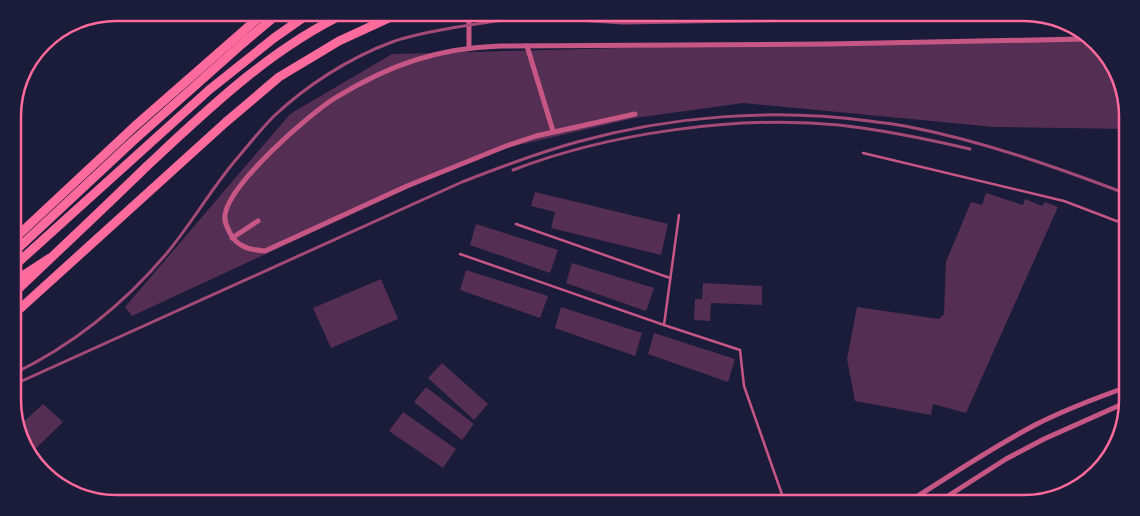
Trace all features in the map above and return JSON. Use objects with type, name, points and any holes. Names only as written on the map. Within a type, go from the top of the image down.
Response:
[{"type":"main road","points":[[21,233],[135,126],[255,21]]},
{"type":"main road","points":[[21,246],[140,134],[269,21]]},
{"type":"main road","points":[[21,260],[209,90],[298,21]]},
{"type":"main road","points":[[21,286],[176,139],[264,64],[313,30],[330,21]]},
{"type":"main road","points":[[21,309],[226,122],[279,77],[316,53],[382,21]]},
{"type":"main road","points":[[21,277],[50,258]]},
{"type":"street","points":[[469,21],[469,48]]},
{"type":"street","points":[[635,114],[553,132],[506,146],[407,186],[265,251],[253,250],[232,238],[224,221],[225,213],[230,203],[252,172],[301,123],[336,98],[389,69],[449,50],[527,46],[829,44],[1079,39]]},
{"type":"street","points":[[527,46],[553,132]]},
{"type":"street","points":[[232,238],[258,221]]},
{"type":"street","points":[[920,495],[1036,425],[1119,390]]},
{"type":"street","points":[[949,495],[1044,438],[1119,405]]},
{"type":"lane","points":[[863,153],[1064,201],[1119,222]]},
{"type":"lane","points":[[664,325],[678,215]]},
{"type":"lane","points":[[516,224],[670,278]]},
{"type":"lane","points":[[460,254],[740,350],[744,386],[782,495]]},
{"type":"building","points":[[1075,36],[1099,58],[1112,80],[1118,104],[1119,129],[994,127],[743,103],[635,118],[484,153],[132,316],[125,307],[290,114],[392,54]]},
{"type":"building","points":[[535,192],[668,224],[661,255],[551,228],[555,212],[531,206]]},
{"type":"building","points":[[986,193],[1023,205],[1025,199],[1042,206],[1045,202],[1058,207],[966,413],[933,404],[931,415],[855,401],[847,359],[857,307],[939,319],[944,314],[946,262],[971,202],[982,205]]},
{"type":"building","points":[[476,224],[558,250],[550,273],[470,245]]},
{"type":"building","points":[[572,263],[654,288],[646,311],[566,283]]},
{"type":"building","points":[[466,270],[548,296],[540,318],[460,290]]},
{"type":"building","points":[[381,279],[398,319],[331,348],[313,308]]},
{"type":"building","points":[[703,283],[762,286],[762,305],[711,303],[710,321],[694,320],[695,299],[702,299]]},
{"type":"building","points":[[561,307],[642,333],[635,356],[555,328]]},
{"type":"building","points":[[654,333],[735,359],[728,382],[648,354]]},
{"type":"building","points":[[442,363],[488,404],[474,420],[428,378]]},
{"type":"building","points":[[426,387],[474,424],[462,440],[414,402]]},
{"type":"building","points":[[43,404],[63,422],[35,449],[28,436],[24,422]]},
{"type":"building","points":[[403,412],[456,449],[443,468],[389,431]]},
{"type":"railway","points":[[21,370],[77,336],[133,289],[167,253],[225,173],[264,127],[274,116],[314,83],[344,64],[406,37],[499,21]]},
{"type":"railway","points":[[593,21],[623,23],[743,21]]},
{"type":"railway","points":[[21,381],[462,182],[562,146],[649,126],[722,117],[759,115],[832,117],[895,124],[993,148],[1119,191]]},
{"type":"railway","points":[[513,170],[550,157],[631,137],[716,125],[759,123],[800,123],[856,127],[970,149]]}]
